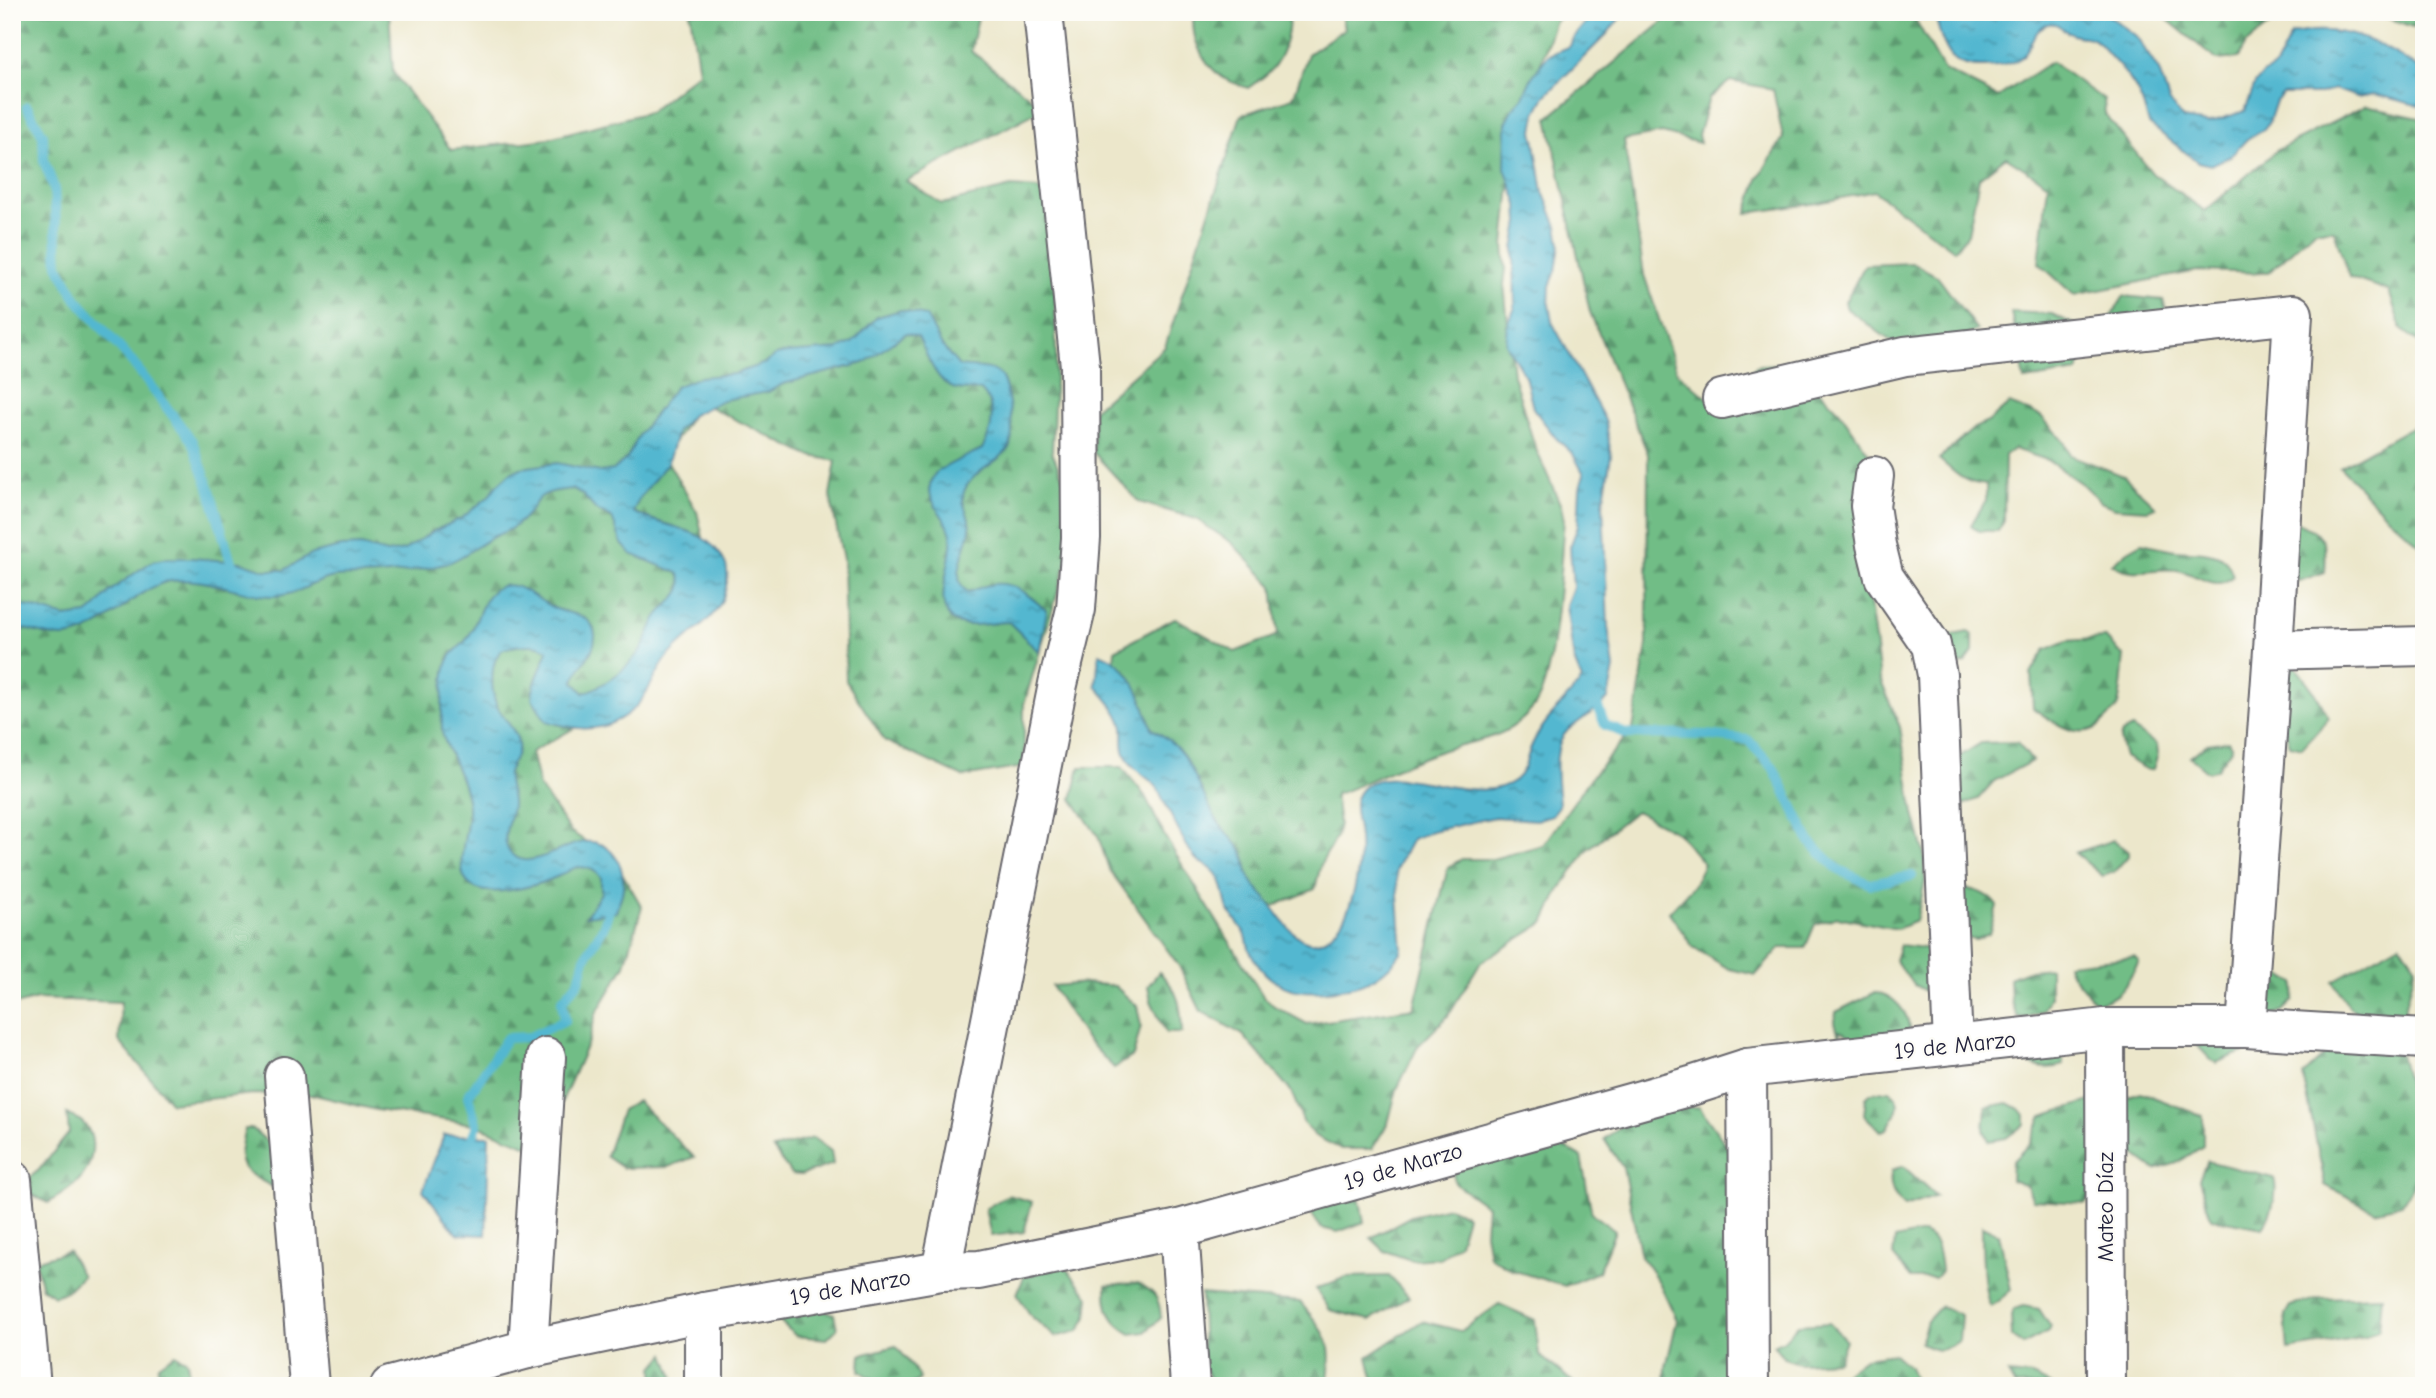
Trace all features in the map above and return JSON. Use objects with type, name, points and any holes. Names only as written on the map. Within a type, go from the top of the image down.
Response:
[{"type":"street","points":[[941,1271],[1058,684],[1076,609],[1081,538],[1080,366],[1042,12]]},
{"type":"street","points":[[1722,399],[1905,356],[2292,314],[2273,650],[2246,1028]]},
{"type":"street","points":[[1874,476],[1870,506],[1884,577],[1930,645],[1937,675],[1953,1045]]},
{"type":"street","points":[[2273,650],[2424,646]]},
{"type":"street","name":"19 de Marzo","points":[[390,1386],[528,1349],[704,1312],[941,1271],[979,1269],[1180,1229],[1678,1090],[1747,1068],[2105,1028],[2246,1028],[2424,1039]]},
{"type":"street","name":"Mateo Díaz","points":[[2105,1028],[2106,1386]]},
{"type":"street","points":[[528,1349],[546,1057]]},
{"type":"street","points":[[1747,1068],[1749,1386]]},
{"type":"street","points":[[284,1076],[309,1386]]},
{"type":"street","points":[[12,1180],[32,1386]]},
{"type":"street","points":[[1180,1229],[1191,1386]]},
{"type":"street","points":[[704,1312],[704,1386]]},
{"type":"green space","points":[[12,12],[389,12],[393,72],[451,150],[541,140],[649,112],[699,72],[690,12],[979,12],[971,51],[1044,108],[906,181],[942,204],[1011,187],[1038,189],[1054,210],[1056,361],[1052,452],[1072,500],[1077,528],[1024,704],[1024,767],[963,777],[885,741],[846,681],[843,559],[830,495],[836,461],[807,455],[700,402],[665,457],[697,512],[703,537],[655,670],[582,724],[531,752],[539,786],[570,831],[615,861],[642,907],[625,965],[596,1014],[589,1040],[540,1151],[474,1124],[376,1110],[315,1095],[253,1094],[171,1103],[119,1041],[121,1002],[37,999],[12,1006]]},
{"type":"green space","points":[[1194,12],[1287,12],[1287,35],[1279,58],[1270,71],[1248,88],[1225,79],[1208,64],[1199,48],[1194,30]]},
{"type":"green space","points":[[1341,12],[1564,12],[1554,23],[1514,145],[1504,246],[1504,284],[1513,375],[1535,447],[1561,506],[1564,520],[1561,563],[1552,647],[1541,693],[1533,708],[1500,734],[1425,757],[1335,795],[1339,824],[1336,837],[1321,864],[1315,889],[1274,906],[1261,900],[1219,823],[1185,774],[1155,742],[1113,673],[1115,650],[1175,618],[1235,652],[1278,635],[1273,586],[1232,543],[1196,519],[1139,502],[1094,453],[1093,410],[1165,347],[1241,115],[1293,98],[1308,54],[1344,29]]},
{"type":"green space","points":[[1675,12],[1911,12],[1944,70],[1998,97],[2051,62],[2104,100],[2105,114],[2153,174],[2205,211],[2277,150],[2365,106],[2424,119],[2424,346],[2401,329],[2389,291],[2349,277],[2334,230],[2314,230],[2268,273],[2197,271],[2074,295],[2039,263],[2048,184],[2006,157],[1979,178],[1968,234],[1954,250],[1874,191],[1818,203],[1747,213],[1758,179],[1783,138],[1773,89],[1730,81],[1709,98],[1698,135],[1700,143],[1662,133],[1624,140],[1644,275],[1677,372],[1711,401],[1759,365],[1793,364],[1840,412],[1881,471],[1891,563],[1869,595],[1880,679],[1900,727],[1914,814],[1924,852],[1925,882],[1916,921],[1897,929],[1838,917],[1815,924],[1805,948],[1780,948],[1756,975],[1729,969],[1693,947],[1669,912],[1693,886],[1704,864],[1678,833],[1636,811],[1588,849],[1559,891],[1544,923],[1480,963],[1447,1017],[1418,1046],[1397,1089],[1388,1123],[1372,1149],[1341,1149],[1315,1136],[1304,1124],[1291,1091],[1243,1035],[1201,1011],[1179,966],[1109,869],[1098,836],[1072,799],[1080,767],[1122,767],[1145,796],[1165,837],[1263,996],[1274,1006],[1307,1024],[1414,1008],[1448,867],[1462,859],[1493,859],[1543,845],[1593,775],[1633,729],[1647,645],[1648,454],[1590,312],[1548,118]]},
{"type":"green space","points":[[2158,12],[2286,12],[2246,44],[2238,58],[2217,60]]},
{"type":"green space","points":[[2371,12],[2424,12],[2424,31]]},
{"type":"green space","points":[[1913,263],[1937,276],[1977,330],[1918,361],[1847,309],[1845,302],[1865,265]]},
{"type":"green space","points":[[2124,296],[2163,300],[2176,345],[2107,323]]},
{"type":"green space","points":[[2011,312],[2052,314],[2090,332],[2078,372],[2024,380]]},
{"type":"green space","points":[[2009,404],[2041,416],[2064,442],[2070,455],[2124,476],[2156,507],[2147,510],[2115,508],[2100,502],[2086,487],[2047,460],[2014,449],[2005,455],[2004,521],[1998,531],[1979,531],[1971,525],[1986,500],[1986,485],[1966,480],[1939,459],[1974,428],[1988,422]]},
{"type":"green space","points":[[2424,420],[2424,546],[2421,546],[2384,513],[2340,467]]},
{"type":"green space","points":[[2294,521],[2312,530],[2322,539],[2325,552],[2325,572],[2299,581],[2270,548]]},
{"type":"green space","points":[[2142,543],[2216,555],[2226,561],[2233,576],[2225,582],[2213,583],[2181,571],[2129,571],[2112,564]]},
{"type":"green space","points":[[1968,632],[1973,635],[1973,652],[1965,663],[1944,668],[1938,638]]},
{"type":"green space","points":[[2105,638],[2124,656],[2119,699],[2112,713],[2096,728],[2078,731],[2059,725],[2033,708],[2031,674],[2045,650],[2067,641]]},
{"type":"green space","points":[[2286,654],[2316,694],[2329,718],[2302,748],[2290,745],[2279,712]]},
{"type":"green space","points":[[2132,728],[2157,745],[2158,754],[2153,769],[2148,770],[2125,757],[2120,739],[2122,733]]},
{"type":"green space","points":[[2228,741],[2232,748],[2217,769],[2208,772],[2190,757],[2207,744]]},
{"type":"green space","points":[[2017,742],[2032,761],[1994,781],[1978,799],[1950,810],[1949,763],[1981,743]]},
{"type":"green space","points":[[2114,840],[2128,852],[2128,856],[2114,872],[2103,876],[2075,853]]},
{"type":"green space","points":[[1966,889],[1983,894],[1997,906],[1989,934],[1976,940],[1963,938],[1952,891]]},
{"type":"green space","points":[[2400,943],[2416,966],[2403,1017],[2376,1022],[2350,1008],[2333,981]]},
{"type":"green space","points":[[1900,945],[1930,949],[1942,988],[1925,991],[1914,985],[1895,960]]},
{"type":"green space","points":[[2134,957],[2139,961],[2123,989],[2111,999],[2095,1002],[2069,971],[2067,964]]},
{"type":"green space","points":[[2269,967],[2295,983],[2294,1000],[2283,1011],[2262,1019]]},
{"type":"green space","points":[[2050,968],[2050,997],[2043,1011],[2025,1018],[2018,1017],[2011,1002],[2010,978],[2030,970]]},
{"type":"green space","points":[[1159,972],[1178,1000],[1182,1033],[1166,1033],[1151,1001],[1148,986]]},
{"type":"green space","points":[[1085,983],[1115,986],[1137,1006],[1141,1026],[1133,1056],[1114,1068],[1085,1038],[1052,986]]},
{"type":"green space","points":[[1874,993],[1887,996],[1899,1005],[1907,1018],[1909,1032],[1857,1040],[1839,1030],[1840,1040],[1835,1022],[1836,1012]]},
{"type":"green space","points":[[2193,1005],[2220,1012],[2240,1028],[2243,1052],[2216,1063],[2211,1060],[2179,1026]]},
{"type":"green space","points":[[2383,1047],[2400,1054],[2420,1132],[2420,1173],[2402,1204],[2375,1211],[2325,1185],[2303,1075],[2326,1054]]},
{"type":"green space","points":[[2060,1048],[2064,1065],[2057,1067],[2037,1066],[2012,1056]]},
{"type":"green space","points":[[1890,1090],[1898,1105],[1887,1129],[1881,1131],[1864,1115],[1866,1097],[1872,1093]]},
{"type":"green space","points":[[2140,1092],[2203,1116],[2203,1146],[2177,1163],[2155,1170],[2132,1153],[2122,1098]]},
{"type":"green space","points":[[2097,1099],[2113,1158],[2086,1203],[2033,1200],[2027,1186],[2011,1180],[2012,1162],[2030,1143],[2042,1116]]},
{"type":"green space","points":[[637,1101],[694,1157],[668,1167],[623,1168],[606,1156],[622,1110]]},
{"type":"green space","points":[[2008,1103],[2021,1110],[2025,1115],[2025,1124],[2006,1138],[1989,1141],[1984,1130],[1986,1107]]},
{"type":"green space","points":[[1699,1107],[1736,1159],[1741,1386],[1665,1386],[1666,1367],[1677,1320],[1659,1282],[1641,1256],[1623,1168],[1604,1139],[1634,1116],[1668,1108]]},
{"type":"green space","points":[[67,1114],[81,1121],[88,1129],[92,1153],[82,1177],[70,1189],[48,1203],[25,1191],[20,1185],[39,1170],[69,1133]]},
{"type":"green space","points":[[245,1129],[253,1129],[283,1156],[284,1175],[273,1187],[253,1176],[243,1166],[240,1152]]},
{"type":"green space","points":[[813,1138],[831,1151],[833,1164],[801,1175],[791,1174],[773,1149]]},
{"type":"green space","points":[[1561,1145],[1581,1157],[1592,1214],[1615,1231],[1598,1272],[1565,1286],[1512,1270],[1489,1256],[1485,1232],[1487,1206],[1455,1183],[1451,1164],[1529,1155]]},
{"type":"green space","points":[[2207,1161],[2274,1178],[2275,1198],[2263,1228],[2211,1218],[2199,1179]]},
{"type":"green space","points":[[1903,1166],[1936,1196],[1904,1207],[1894,1195],[1891,1185],[1892,1170]]},
{"type":"green space","points":[[1008,1195],[1032,1202],[1024,1232],[991,1236],[985,1209]]},
{"type":"green space","points":[[1359,1195],[1364,1222],[1338,1232],[1321,1228],[1306,1205]]},
{"type":"green space","points":[[1449,1207],[1467,1216],[1459,1243],[1440,1258],[1411,1260],[1385,1251],[1371,1238],[1411,1216]]},
{"type":"green space","points":[[1982,1226],[1999,1234],[2011,1290],[1991,1307],[1984,1280]]},
{"type":"green space","points":[[1923,1233],[1935,1244],[1941,1271],[1935,1278],[1911,1278],[1893,1256],[1895,1239]]},
{"type":"green space","points":[[68,1251],[82,1276],[68,1290],[55,1296],[42,1288],[35,1261]]},
{"type":"green space","points":[[1064,1265],[1089,1297],[1087,1317],[1079,1331],[1055,1337],[1031,1316],[1017,1294],[1024,1277]]},
{"type":"green space","points":[[1389,1276],[1409,1297],[1370,1320],[1330,1310],[1316,1289],[1346,1277]]},
{"type":"green space","points":[[1138,1283],[1156,1297],[1161,1318],[1145,1332],[1131,1334],[1110,1314],[1106,1285]]},
{"type":"green space","points":[[1201,1294],[1300,1302],[1327,1339],[1330,1358],[1327,1385],[1215,1386],[1203,1366]]},
{"type":"green space","points":[[790,1296],[834,1314],[837,1329],[827,1339],[796,1336],[773,1315]]},
{"type":"green space","points":[[2382,1296],[2379,1329],[2366,1337],[2288,1350],[2285,1314],[2290,1306],[2321,1298]]},
{"type":"green space","points":[[1499,1304],[1535,1320],[1539,1355],[1576,1386],[1380,1386],[1373,1377],[1368,1357],[1422,1321],[1461,1331]]},
{"type":"green space","points":[[1941,1306],[1961,1315],[1959,1341],[1936,1350],[1920,1343],[1927,1321]]},
{"type":"green space","points":[[2023,1306],[2039,1309],[2050,1326],[2048,1332],[2023,1345],[2012,1336],[2011,1315],[2014,1309]]},
{"type":"green space","points":[[1829,1323],[1846,1340],[1838,1361],[1799,1363],[1786,1359],[1774,1345],[1784,1340],[1798,1325]]},
{"type":"green space","points":[[896,1346],[920,1379],[913,1384],[890,1386],[860,1371],[861,1355]]},
{"type":"green space","points":[[175,1354],[187,1361],[191,1386],[155,1386],[159,1365]]},
{"type":"green space","points":[[665,1354],[677,1386],[655,1386],[654,1367]]},
{"type":"green space","points":[[1894,1354],[1909,1367],[1916,1386],[1816,1386],[1841,1376],[1865,1358]]},
{"type":"green space","points":[[2008,1374],[2032,1376],[2053,1386],[2015,1386]]},
{"type":"water","points":[[1594,12],[1625,12],[1606,35],[1545,96],[1536,113],[1533,131],[1543,192],[1557,226],[1560,244],[1556,271],[1550,286],[1552,322],[1606,422],[1611,456],[1603,504],[1608,627],[1614,668],[1608,699],[1562,737],[1556,766],[1559,806],[1552,815],[1536,820],[1495,817],[1432,831],[1412,839],[1396,869],[1402,951],[1390,966],[1376,977],[1350,987],[1312,992],[1288,988],[1267,975],[1258,964],[1250,951],[1244,932],[1228,909],[1219,878],[1195,858],[1157,787],[1136,769],[1124,753],[1123,728],[1119,716],[1096,686],[1099,653],[1120,665],[1128,674],[1145,706],[1152,729],[1177,747],[1185,758],[1218,822],[1241,850],[1253,883],[1291,930],[1308,942],[1327,938],[1344,919],[1348,909],[1359,861],[1355,803],[1365,786],[1379,780],[1397,779],[1481,790],[1500,788],[1519,776],[1541,729],[1582,680],[1574,661],[1566,605],[1573,587],[1570,547],[1578,526],[1580,488],[1584,474],[1573,454],[1556,438],[1533,408],[1525,376],[1506,344],[1508,325],[1515,307],[1514,249],[1519,222],[1518,205],[1505,168],[1506,123],[1548,55],[1570,46],[1573,38]]},
{"type":"water","points":[[1934,12],[1952,12],[1958,21],[1971,20],[1977,12],[2104,12],[2136,36],[2159,71],[2169,101],[2183,119],[2208,123],[2245,111],[2255,84],[2263,74],[2275,67],[2291,35],[2309,31],[2345,33],[2378,44],[2409,62],[2424,72],[2424,107],[2374,94],[2357,97],[2334,89],[2321,94],[2283,94],[2276,101],[2269,122],[2263,130],[2247,139],[2231,156],[2211,165],[2198,162],[2149,124],[2139,94],[2130,79],[2092,38],[2073,35],[2057,25],[2045,25],[2037,32],[2019,59],[1995,66],[1975,67],[1958,62],[1952,57],[1943,41]]},
{"type":"water","points":[[901,310],[926,316],[942,346],[959,366],[992,370],[1003,380],[1010,411],[1011,442],[1004,454],[981,471],[966,487],[963,498],[970,528],[959,580],[968,592],[998,584],[1014,587],[1047,611],[1039,652],[1009,622],[960,624],[948,615],[944,605],[951,535],[932,499],[930,483],[934,475],[942,469],[982,449],[992,419],[989,403],[981,390],[956,389],[941,379],[918,337],[906,333],[864,363],[783,384],[768,392],[723,400],[692,415],[677,431],[668,462],[639,499],[633,512],[696,534],[716,550],[725,564],[727,577],[723,599],[710,618],[667,658],[642,700],[628,714],[600,727],[573,727],[546,721],[532,698],[536,679],[548,650],[545,648],[521,645],[505,648],[498,655],[493,669],[495,700],[518,743],[508,773],[512,801],[506,837],[508,850],[515,857],[528,860],[579,843],[598,843],[606,847],[617,860],[623,877],[622,893],[616,912],[586,916],[601,893],[601,878],[586,868],[579,867],[550,880],[510,890],[483,890],[472,886],[465,879],[462,854],[468,806],[464,788],[442,731],[445,672],[449,658],[470,634],[487,597],[497,588],[504,585],[519,588],[547,605],[590,622],[595,642],[574,682],[584,693],[608,681],[628,665],[643,647],[657,617],[679,591],[681,579],[678,573],[631,554],[622,544],[612,518],[596,510],[583,495],[573,489],[541,496],[515,526],[445,564],[393,574],[334,577],[280,596],[259,595],[194,581],[171,581],[144,592],[106,620],[79,634],[58,637],[12,627],[12,604],[65,617],[87,614],[109,592],[139,570],[153,561],[168,558],[241,562],[265,570],[284,570],[312,554],[341,547],[361,546],[387,553],[404,550],[434,531],[462,518],[488,497],[510,473],[521,468],[557,463],[600,472],[613,470],[627,458],[639,435],[676,386],[700,377],[734,374],[765,363],[776,355],[838,349],[852,343],[877,317]]},
{"type":"water","points":[[444,1135],[489,1136],[486,1235],[457,1234],[423,1190]]},
{"type":"waterway","points":[[27,107],[43,135],[44,161],[54,188],[58,265],[76,298],[133,363],[192,441],[209,487],[234,572]]},
{"type":"waterway","points":[[1594,697],[1605,725],[1626,734],[1706,735],[1748,740],[1773,767],[1810,842],[1839,870],[1870,884],[1912,876]]},
{"type":"waterway","points":[[473,1135],[477,1126],[468,1096],[507,1038],[530,1037],[565,1020],[562,1001],[579,981],[585,958],[603,928],[611,904]]}]
